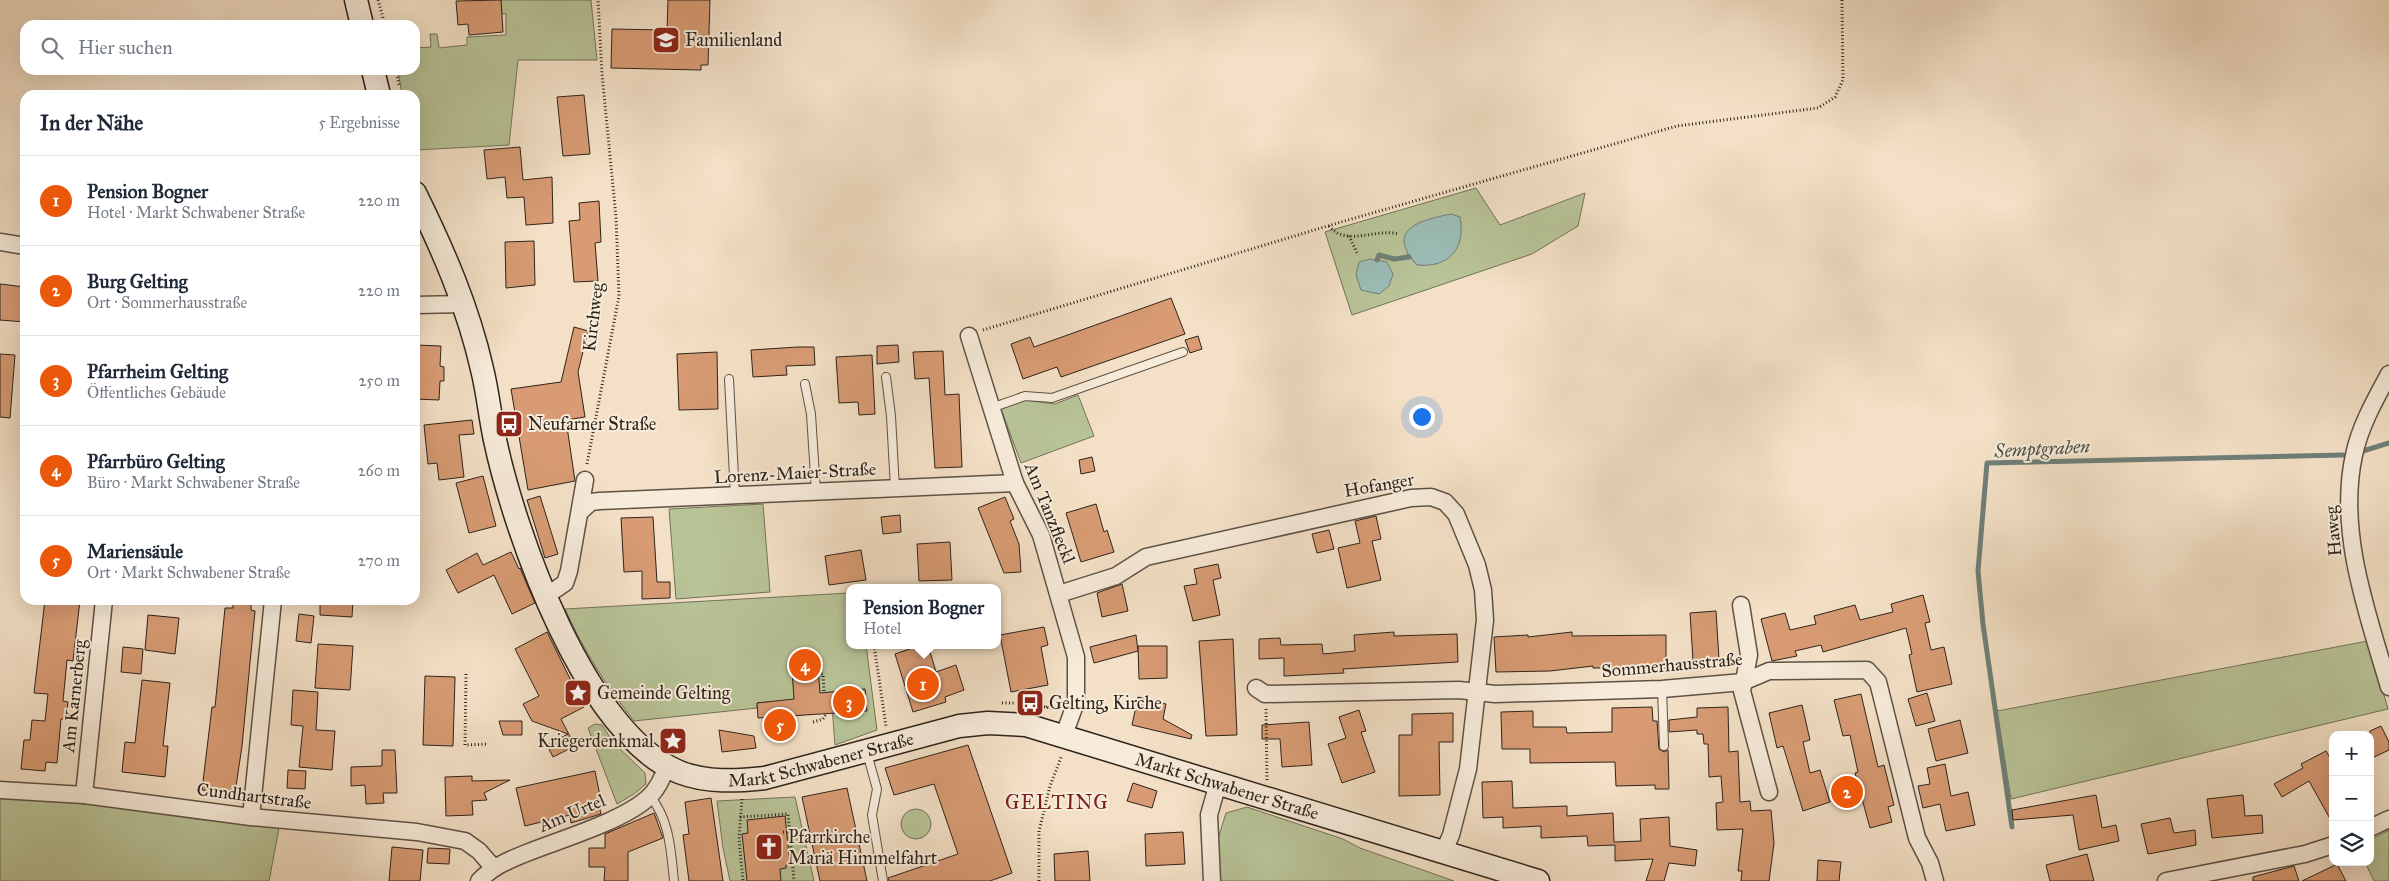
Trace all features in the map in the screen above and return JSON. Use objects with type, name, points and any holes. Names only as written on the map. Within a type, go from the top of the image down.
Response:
[{"type":"main road","points":[[356,0],[361,20]]},
{"type":"main road","points":[[374,75],[378,90]]},
{"type":"main road","name":"Markt Schwabener Straße","points":[[420,190],[464,304],[482,370],[496,441],[511,500],[526,547],[546,596],[587,679],[602,704],[634,740],[650,755],[667,766],[697,777],[741,781],[765,778],[959,726],[988,723],[1026,725],[1380,832],[1507,877],[1538,881]]},
{"type":"street","points":[[0,242],[20,245]]},
{"type":"street","points":[[420,305],[464,304]]},
{"type":"street","name":"Am Tanzfleckl","points":[[969,336],[1015,483],[1041,535],[1076,657],[1076,702],[1064,735]]},
{"type":"street","name":"Haweg","points":[[2389,374],[2366,418],[2354,455],[2350,519],[2353,548],[2366,607],[2389,688]]},
{"type":"street","points":[[546,596],[565,583],[570,571],[585,480]]},
{"type":"street","name":"Lorenz-Maier-Straße","points":[[580,512],[591,502],[600,501],[1015,483]]},
{"type":"street","name":"Hofanger","points":[[1059,594],[1116,576],[1146,557],[1411,498],[1431,497],[1445,502],[1456,514],[1479,574],[1483,590],[1485,620],[1468,769],[1451,834],[1443,853]]},
{"type":"street","name":"Am Karnerberg","points":[[84,795],[103,605]]},
{"type":"street","points":[[251,816],[272,605]]},
{"type":"street","points":[[1741,605],[1749,655],[1742,691],[1769,792]]},
{"type":"street","name":"Sommerhausstraße","points":[[1261,691],[1459,690],[1477,693],[1662,689],[1743,682],[1769,671],[1867,670],[1878,682],[1917,838],[1930,863],[1935,881]]},
{"type":"street","name":"Am Urtel","points":[[480,880],[493,867],[597,826],[629,810],[650,796],[662,779],[667,766]]},
{"type":"street","points":[[1212,881],[1210,816],[1218,783]]},
{"type":"street","name":"Cundhartstraße","points":[[0,790],[84,795],[251,816],[417,832],[465,841],[479,851],[493,867]]},
{"type":"street","points":[[2374,826],[2389,818]]},
{"type":"street","points":[[2166,881],[2304,854],[2329,846]]},
{"type":"lane","points":[[990,408],[1025,396],[1052,398],[1183,352]]},
{"type":"lane","points":[[886,377],[891,416],[895,489]]},
{"type":"lane","points":[[729,379],[734,496]]},
{"type":"lane","points":[[805,384],[811,414],[816,492]]},
{"type":"lane","points":[[1662,689],[1664,746]]},
{"type":"lane","points":[[867,751],[878,789],[872,815],[883,881]]},
{"type":"lane","points":[[650,796],[657,804],[665,822],[670,842],[674,881]]},
{"type":"path","points":[[378,0],[384,20]]},
{"type":"path","name":"Kirchweg","points":[[585,480],[593,426],[619,296],[616,217],[602,74],[598,0]]},
{"type":"path","points":[[969,336],[987,328],[1107,291],[1677,126],[1818,108],[1835,97],[1843,80],[1842,0]]},
{"type":"path","points":[[1329,226],[1341,235],[1348,236],[1377,233],[1398,234]]},
{"type":"path","points":[[1348,236],[1358,254]]},
{"type":"path","points":[[875,649],[886,730],[895,727]]},
{"type":"path","points":[[466,674],[465,745],[488,744]]},
{"type":"path","points":[[818,674],[823,674],[824,693]]},
{"type":"path","points":[[1261,691],[1267,780]]},
{"type":"path","points":[[993,704],[1009,702],[1023,704]]},
{"type":"path","points":[[1034,706],[1073,712]]},
{"type":"path","points":[[813,722],[823,719],[826,714]]},
{"type":"path","points":[[1039,881],[1039,831],[1050,786],[1062,755],[1064,735]]},
{"type":"path","points":[[741,781],[742,800],[740,817],[743,881]]},
{"type":"path","points":[[740,817],[788,814],[794,881]]},
{"type":"path","points":[[783,832],[789,832]]},
{"type":"green space","points":[[501,0],[591,0],[597,60],[518,60],[509,145],[420,150],[420,90],[401,90],[399,75],[420,75],[420,48],[431,47],[430,34],[437,34],[439,48],[467,45],[467,37],[506,35],[506,14],[502,14]]},
{"type":"green space","points":[[1476,188],[1500,225],[1585,193],[1578,226],[1532,254],[1352,315],[1325,232]],"holes":[[[1461,222],[1457,247],[1417,265],[1407,254]]]},
{"type":"green space","points":[[1078,395],[1094,436],[1021,463],[1001,409],[1025,400],[1055,404]]},
{"type":"green space","points":[[763,504],[770,592],[676,599],[669,509]]},
{"type":"green space","points":[[846,593],[846,649],[867,649],[877,730],[835,745],[831,693],[811,714],[769,718],[768,702],[757,703],[757,708],[634,721],[596,667],[565,609]]},
{"type":"green space","points":[[2368,641],[2388,709],[2011,799],[1997,711]]},
{"type":"green space","points":[[595,724],[602,725],[613,742],[645,773],[646,784],[617,804],[588,728]]},
{"type":"green space","points":[[0,794],[82,799],[195,819],[253,825],[281,818],[269,881],[0,881]]},
{"type":"green space","points":[[795,797],[814,881],[730,881],[723,848],[717,801]]},
{"type":"green space","points":[[1247,807],[1343,839],[1360,848],[1454,881],[1220,881],[1216,845],[1226,813]]},
{"type":"green space","points":[[916,809],[922,810],[930,818],[930,830],[922,838],[916,839],[910,838],[902,830],[901,824],[902,818],[910,810]]},
{"type":"green space","points":[[2389,830],[2389,881],[2374,881],[2367,866],[2374,866],[2374,838]]},
{"type":"water","points":[[1451,214],[1460,217],[1461,228],[1460,238],[1453,254],[1446,260],[1438,263],[1417,265],[1408,253],[1404,243],[1405,235],[1410,228],[1418,223]]},
{"type":"water","points":[[1370,259],[1387,262],[1393,274],[1389,286],[1379,294],[1361,290],[1356,275],[1359,262]]},
{"type":"building","points":[[501,0],[503,32],[469,35],[468,24],[458,25],[456,1]]},
{"type":"building","points":[[668,0],[710,0],[708,65],[701,65],[701,70],[611,68],[612,29],[667,30]]},
{"type":"building","points":[[584,95],[590,154],[563,156],[557,97]]},
{"type":"building","points":[[520,147],[523,180],[552,177],[553,223],[526,225],[524,197],[507,198],[505,177],[487,179],[484,150]]},
{"type":"building","points":[[599,201],[601,242],[595,243],[598,281],[574,282],[569,221],[580,220],[579,203]]},
{"type":"building","points":[[534,241],[535,285],[506,288],[505,242]]},
{"type":"building","points":[[0,284],[20,286],[20,322],[0,320]]},
{"type":"building","points":[[1171,298],[1185,334],[1061,377],[1057,367],[1023,379],[1011,344],[1030,337],[1034,347]]},
{"type":"building","points":[[574,327],[588,331],[578,372],[585,417],[566,420],[575,481],[528,490],[511,389],[561,382]]},
{"type":"building","points":[[1198,336],[1202,349],[1190,353],[1185,340]]},
{"type":"building","points":[[420,345],[441,346],[440,366],[444,367],[444,381],[440,381],[439,400],[420,399]]},
{"type":"building","points":[[898,345],[899,362],[877,364],[877,346]]},
{"type":"building","points":[[814,347],[815,365],[786,366],[787,375],[753,377],[751,350]]},
{"type":"building","points":[[943,351],[945,395],[959,394],[962,467],[935,468],[929,378],[915,379],[913,352]]},
{"type":"building","points":[[717,352],[718,409],[679,410],[677,354]]},
{"type":"building","points":[[0,354],[15,355],[10,418],[0,417]]},
{"type":"building","points":[[872,355],[875,414],[859,415],[858,402],[839,403],[836,357]]},
{"type":"building","points":[[472,420],[474,434],[459,435],[464,477],[439,480],[437,463],[428,464],[424,425]]},
{"type":"building","points":[[1092,457],[1095,471],[1081,474],[1079,460]]},
{"type":"building","points":[[483,476],[496,526],[469,533],[456,483]]},
{"type":"building","points":[[540,496],[558,554],[545,558],[527,500]]},
{"type":"building","points":[[1005,497],[1014,519],[1010,521],[1019,544],[1021,572],[1004,573],[978,508]]},
{"type":"building","points":[[1096,504],[1104,532],[1107,530],[1114,552],[1081,562],[1066,513]]},
{"type":"building","points":[[900,515],[901,532],[883,534],[881,517]]},
{"type":"building","points":[[1376,516],[1381,539],[1372,541],[1381,580],[1347,588],[1338,548],[1360,543],[1355,521]]},
{"type":"building","points":[[653,517],[657,582],[670,582],[670,598],[642,599],[642,571],[624,572],[621,518]]},
{"type":"building","points":[[1329,530],[1334,549],[1317,553],[1312,534]]},
{"type":"building","points":[[950,542],[952,580],[919,581],[917,544]]},
{"type":"building","points":[[861,550],[866,580],[829,585],[825,556]]},
{"type":"building","points":[[511,552],[535,603],[512,614],[494,575],[458,593],[446,570],[477,553],[483,565]]},
{"type":"building","points":[[1218,564],[1221,578],[1213,580],[1220,615],[1193,621],[1184,586],[1197,584],[1194,569]]},
{"type":"building","points":[[1122,584],[1128,611],[1102,617],[1097,593]]},
{"type":"building","points":[[1923,595],[1930,622],[1925,623],[1931,650],[1944,647],[1952,684],[1917,692],[1909,655],[1912,654],[1906,628],[1823,652],[1821,645],[1795,651],[1797,656],[1772,661],[1761,619],[1785,613],[1790,630],[1816,624],[1814,616],[1855,605],[1860,620],[1893,612],[1891,604]]},
{"type":"building","points":[[44,605],[79,605],[73,661],[67,660],[63,701],[68,702],[66,719],[61,719],[57,763],[46,762],[45,771],[21,769],[24,740],[30,740],[32,720],[45,721],[48,694],[34,693]]},
{"type":"building","points":[[233,605],[251,605],[251,610],[255,611],[242,746],[235,793],[202,790],[212,707],[215,707],[225,608],[233,608]]},
{"type":"building","points":[[320,605],[353,605],[352,617],[320,615]]},
{"type":"building","points":[[1716,611],[1719,659],[1693,661],[1690,613]]},
{"type":"building","points":[[299,614],[314,616],[311,643],[296,641]]},
{"type":"building","points":[[148,615],[179,618],[175,654],[145,650]]},
{"type":"building","points":[[1044,627],[1048,645],[1041,647],[1048,685],[1011,692],[1001,635]]},
{"type":"building","points":[[547,632],[584,707],[561,719],[575,746],[553,757],[547,745],[568,734],[532,721],[523,704],[539,696],[515,649]]},
{"type":"building","points":[[1394,632],[1394,636],[1457,634],[1458,662],[1343,669],[1344,673],[1284,676],[1284,658],[1259,659],[1259,639],[1280,638],[1281,645],[1322,644],[1323,654],[1355,651],[1354,635]]},
{"type":"building","points":[[1572,632],[1572,636],[1666,635],[1666,668],[1593,668],[1593,666],[1550,671],[1496,672],[1494,637],[1528,635],[1528,637]]},
{"type":"building","points":[[1136,635],[1138,651],[1094,663],[1090,647]]},
{"type":"building","points":[[1233,639],[1237,735],[1206,736],[1199,641]]},
{"type":"building","points":[[318,644],[353,646],[350,690],[315,688]]},
{"type":"building","points":[[1138,646],[1167,646],[1167,678],[1139,679]]},
{"type":"building","points":[[123,647],[143,649],[141,674],[121,672]]},
{"type":"building","points":[[909,649],[929,649],[936,672],[956,665],[964,690],[945,697],[946,702],[913,712],[895,654]]},
{"type":"building","points":[[817,654],[820,693],[865,689],[867,711],[758,718],[757,703],[794,699],[791,655]]},
{"type":"building","points":[[425,676],[455,677],[453,746],[423,745]]},
{"type":"building","points":[[142,680],[170,683],[163,746],[168,746],[165,777],[122,772],[125,742],[135,743]]},
{"type":"building","points":[[293,690],[318,692],[316,730],[335,731],[332,770],[299,767],[303,726],[291,725]]},
{"type":"building","points":[[1927,693],[1935,721],[1916,726],[1908,699]]},
{"type":"building","points":[[1861,694],[1878,767],[1884,765],[1894,805],[1888,807],[1892,822],[1870,828],[1855,773],[1858,772],[1850,735],[1843,736],[1834,700]]},
{"type":"building","points":[[1138,697],[1166,704],[1163,719],[1192,735],[1191,739],[1132,725]]},
{"type":"building","points":[[1802,705],[1810,740],[1803,742],[1810,773],[1820,770],[1830,802],[1803,811],[1783,746],[1777,748],[1769,713]]},
{"type":"building","points":[[1652,707],[1653,721],[1657,721],[1659,749],[1664,752],[1668,750],[1669,789],[1655,789],[1655,785],[1616,786],[1615,762],[1530,763],[1530,749],[1502,749],[1501,712],[1533,711],[1533,727],[1566,727],[1567,733],[1612,732],[1612,708]]},
{"type":"building","points":[[1728,707],[1729,752],[1738,751],[1740,802],[1750,801],[1751,811],[1771,810],[1774,843],[1769,881],[1741,881],[1742,871],[1738,871],[1743,829],[1717,830],[1716,803],[1723,802],[1721,776],[1709,777],[1708,744],[1704,744],[1703,734],[1697,734],[1697,730],[1669,732],[1669,720],[1697,717],[1697,708]]},
{"type":"building","points":[[1359,710],[1366,731],[1361,732],[1375,772],[1342,783],[1328,744],[1346,738],[1339,717]]},
{"type":"building","points":[[1453,713],[1453,742],[1439,742],[1440,795],[1399,796],[1399,735],[1412,735],[1412,714]]},
{"type":"building","points":[[1960,720],[1968,753],[1936,761],[1928,729]]},
{"type":"building","points":[[499,721],[522,721],[522,735],[503,735]]},
{"type":"building","points":[[1309,722],[1312,765],[1282,767],[1280,739],[1262,739],[1262,725]]},
{"type":"building","points":[[2381,726],[2389,742],[2389,750],[2374,757],[2374,731],[2370,731]]},
{"type":"building","points":[[719,730],[754,736],[756,748],[722,752]]},
{"type":"building","points":[[968,745],[1012,873],[990,881],[889,881],[888,878],[958,854],[934,784],[894,795],[885,768]]},
{"type":"building","points":[[382,750],[395,750],[397,793],[383,793],[384,803],[366,804],[365,785],[351,786],[351,767],[382,766]]},
{"type":"building","points":[[2326,751],[2329,756],[2329,817],[2309,781],[2282,797],[2274,784],[2303,768],[2301,764]]},
{"type":"building","points":[[1945,764],[1951,796],[1968,792],[1975,825],[1946,831],[1940,804],[1923,808],[1918,786],[1930,784],[1927,768]]},
{"type":"building","points":[[288,770],[306,771],[305,789],[287,788]]},
{"type":"building","points":[[595,771],[601,814],[571,823],[570,815],[525,826],[516,788]]},
{"type":"building","points":[[472,776],[472,781],[510,780],[484,793],[487,800],[472,801],[473,815],[446,816],[445,777]]},
{"type":"building","points":[[1512,781],[1513,808],[1567,806],[1567,816],[1613,813],[1614,842],[1641,841],[1640,819],[1669,817],[1670,846],[1697,850],[1695,866],[1669,863],[1664,881],[1646,881],[1653,859],[1615,861],[1615,845],[1588,846],[1587,836],[1541,838],[1541,826],[1503,828],[1503,817],[1483,818],[1482,782]]},
{"type":"building","points":[[1133,783],[1157,791],[1152,808],[1127,801]]},
{"type":"building","points":[[847,788],[867,881],[820,881],[802,797]]},
{"type":"building","points":[[2096,795],[2102,828],[2116,825],[2119,841],[2079,850],[2073,815],[2013,820],[2012,810]]},
{"type":"building","points":[[2243,795],[2245,816],[2262,815],[2263,833],[2212,838],[2207,799]]},
{"type":"building","points":[[711,798],[723,881],[689,881],[683,835],[689,834],[685,802]]},
{"type":"building","points":[[654,813],[663,838],[628,852],[628,881],[604,881],[605,867],[589,867],[589,848],[605,848],[605,834]]},
{"type":"building","name":"Pfarrkirche Mariä Himmelfahrt","points":[[785,816],[790,865],[780,869],[781,881],[747,881],[742,834],[748,833],[747,820]]},
{"type":"building","points":[[2170,818],[2174,833],[2195,830],[2196,845],[2148,854],[2141,824]]},
{"type":"building","points":[[1183,832],[1185,864],[1146,866],[1145,834]]},
{"type":"building","points":[[392,847],[423,850],[420,881],[389,881]]},
{"type":"building","points":[[428,848],[450,849],[449,864],[427,863]]},
{"type":"building","points":[[1088,851],[1090,881],[1055,881],[1054,854]]},
{"type":"building","points":[[2087,854],[2094,881],[2050,881],[2046,865]]},
{"type":"building","points":[[1818,860],[1841,862],[1839,881],[1817,881]]},
{"type":"building","points":[[2294,866],[2299,881],[2253,881],[2253,877]]},
{"type":"building","points":[[2338,866],[2346,881],[2302,881],[2329,868]]},
{"type":"waterway","points":[[1377,260],[1379,255],[1394,259],[1409,257]]},
{"type":"waterway","name":"Semptgraben","points":[[2363,451],[2389,443]]},
{"type":"waterway","name":"Semptgraben","points":[[2012,827],[1983,624],[1978,571],[1987,463],[2343,455]]},
{"type":"place","name":"Familienland","points":[[666,40]]},
{"type":"place","name":"Neufarner Straße","points":[[509,424]]},
{"type":"place","name":"Pfarrbüro Gelting","points":[[805,665]]},
{"type":"place","name":"Pension Bogner","points":[[923,684]]},
{"type":"place","name":"Gemeinde Gelting","points":[[578,693]]},
{"type":"place","name":"Pfarrheim Gelting","points":[[849,702]]},
{"type":"place","name":"Gelting, Kirche","points":[[1030,703]]},
{"type":"place","name":"Mariensäule","points":[[780,725]]},
{"type":"place","name":"Kriegerdenkmal","points":[[673,741]]},
{"type":"place","name":"Burg Gelting","points":[[1847,792]]},
{"type":"place","name":"Pfarrkirche Mariä Himmelfahrt","points":[[769,847]]},
{"type":"district","name":"GELTING","points":[[1057,802]]}]
